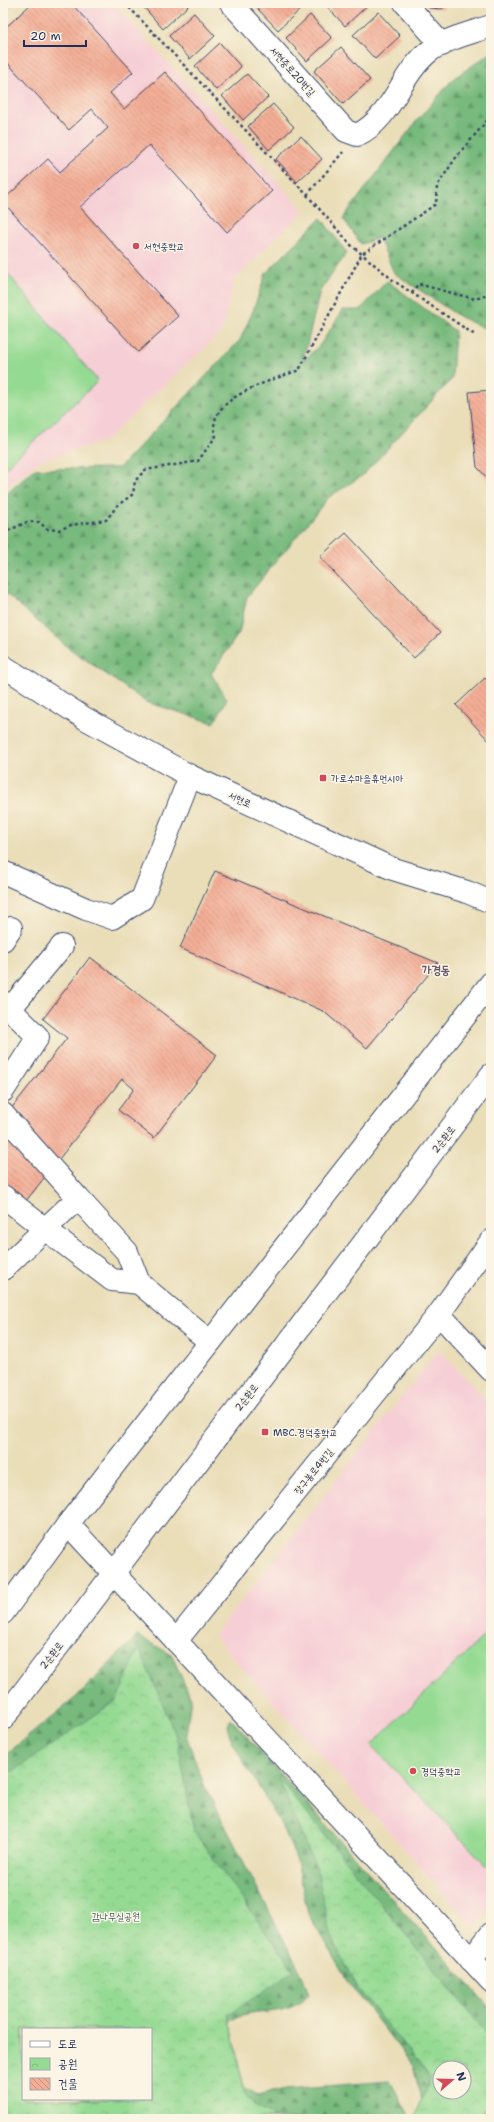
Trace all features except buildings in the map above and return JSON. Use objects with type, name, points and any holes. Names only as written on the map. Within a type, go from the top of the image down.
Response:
[{"type":"street","name":"서현중로20번길","points":[[231,3],[346,131],[357,135]]},
{"type":"street","points":[[405,3],[442,45]]},
{"type":"street","points":[[357,135],[369,129],[387,109],[416,66],[431,50],[454,38],[491,26]]},
{"type":"street","name":"서현로","points":[[3,666],[86,719],[190,776],[393,869],[467,892],[491,902]]},
{"type":"street","points":[[3,872],[86,909],[112,918],[142,899],[190,776]]},
{"type":"street","points":[[3,1091],[38,1037],[7,1005],[62,946]]},
{"type":"street","points":[[3,1613],[68,1524],[491,983]]},
{"type":"street","name":"2순환로","points":[[3,1719],[491,1075]]},
{"type":"street","points":[[3,1114],[127,1252],[139,1283],[210,1342]]},
{"type":"street","points":[[3,1196],[112,1280],[139,1283]]},
{"type":"street","points":[[3,1269],[78,1198]]},
{"type":"street","name":"장구봉로4번길","points":[[176,1641],[439,1314],[491,1241]]},
{"type":"street","points":[[439,1314],[491,1370]]},
{"type":"street","points":[[68,1524],[491,1981]]},
{"type":"street","points":[[471,1960],[491,1934]]},
{"type":"path","points":[[3,10],[11,3]]},
{"type":"path","points":[[125,3],[307,195],[351,245],[412,293],[476,335]]},
{"type":"path","points":[[3,533],[27,522],[39,522],[47,529],[59,530],[71,525],[106,520],[118,505],[133,494],[135,481],[145,470],[198,461],[216,436],[213,426],[216,416],[230,400],[252,388],[299,370],[362,254],[436,204],[437,186],[457,156],[491,116]]},
{"type":"path","points":[[307,195],[357,135]]},
{"type":"path","points":[[412,293],[418,284],[475,299],[491,294]]},
{"type":"shaded area","name":"서현중학교","points":[[32,3],[113,3],[304,211],[234,280],[223,330],[105,441],[41,460],[3,490],[3,30]]},
{"type":"shaded area","name":"경덕중학교","points":[[439,1350],[491,1405],[491,1906],[474,1927],[214,1636]]},
{"type":"green space","points":[[491,53],[491,331],[460,317],[394,273],[379,238],[361,244],[343,218],[415,123],[454,78]]},
{"type":"green space","points":[[321,218],[347,253],[320,291],[303,361],[320,345],[343,310],[360,310],[387,281],[455,331],[452,379],[363,475],[329,497],[247,597],[239,633],[211,674],[227,699],[214,723],[146,702],[66,646],[3,591],[3,497],[35,469],[119,468],[240,340],[253,311],[266,273]]},
{"type":"green space","points":[[3,268],[98,381],[3,470]]},
{"type":"green space","points":[[491,1629],[491,1870],[371,1745]]},
{"type":"green space","name":"감나무실공원","points":[[137,1636],[171,1654],[191,1698],[186,1735],[204,1785],[303,1977],[309,1995],[301,2002],[285,2009],[239,2017],[214,2030],[226,2077],[258,2095],[286,2089],[390,2081],[409,2115],[406,2119],[3,2119],[3,1757],[74,1699]]},
{"type":"green space","name":"감나무실공원","points":[[139,1648],[177,1738],[194,1832],[294,1971],[228,2015],[246,2098],[275,2119],[3,2119],[3,1782],[9,1774],[117,1700]]},
{"type":"green space","points":[[231,1719],[489,2007],[491,2011],[491,2110],[484,2119],[422,2119],[425,2112],[413,2066],[348,1982],[308,1914],[297,1861],[284,1829],[233,1744],[227,1727]]},
{"type":"green space","points":[[278,1778],[491,2039],[491,2099],[476,2119],[414,2119],[431,2078],[359,1990],[330,1935],[318,1873]]},
{"type":"place","name":"서현중학교","points":[[136,246]]},
{"type":"place","name":"가로수마을휴먼시아","points":[[323,778]]},
{"type":"place","name":"MBC.경덕중학교","points":[[265,1432]]},
{"type":"place","name":"경덕중학교","points":[[413,1771]]},
{"type":"district","name":"가경동","points":[[436,970]]}]
